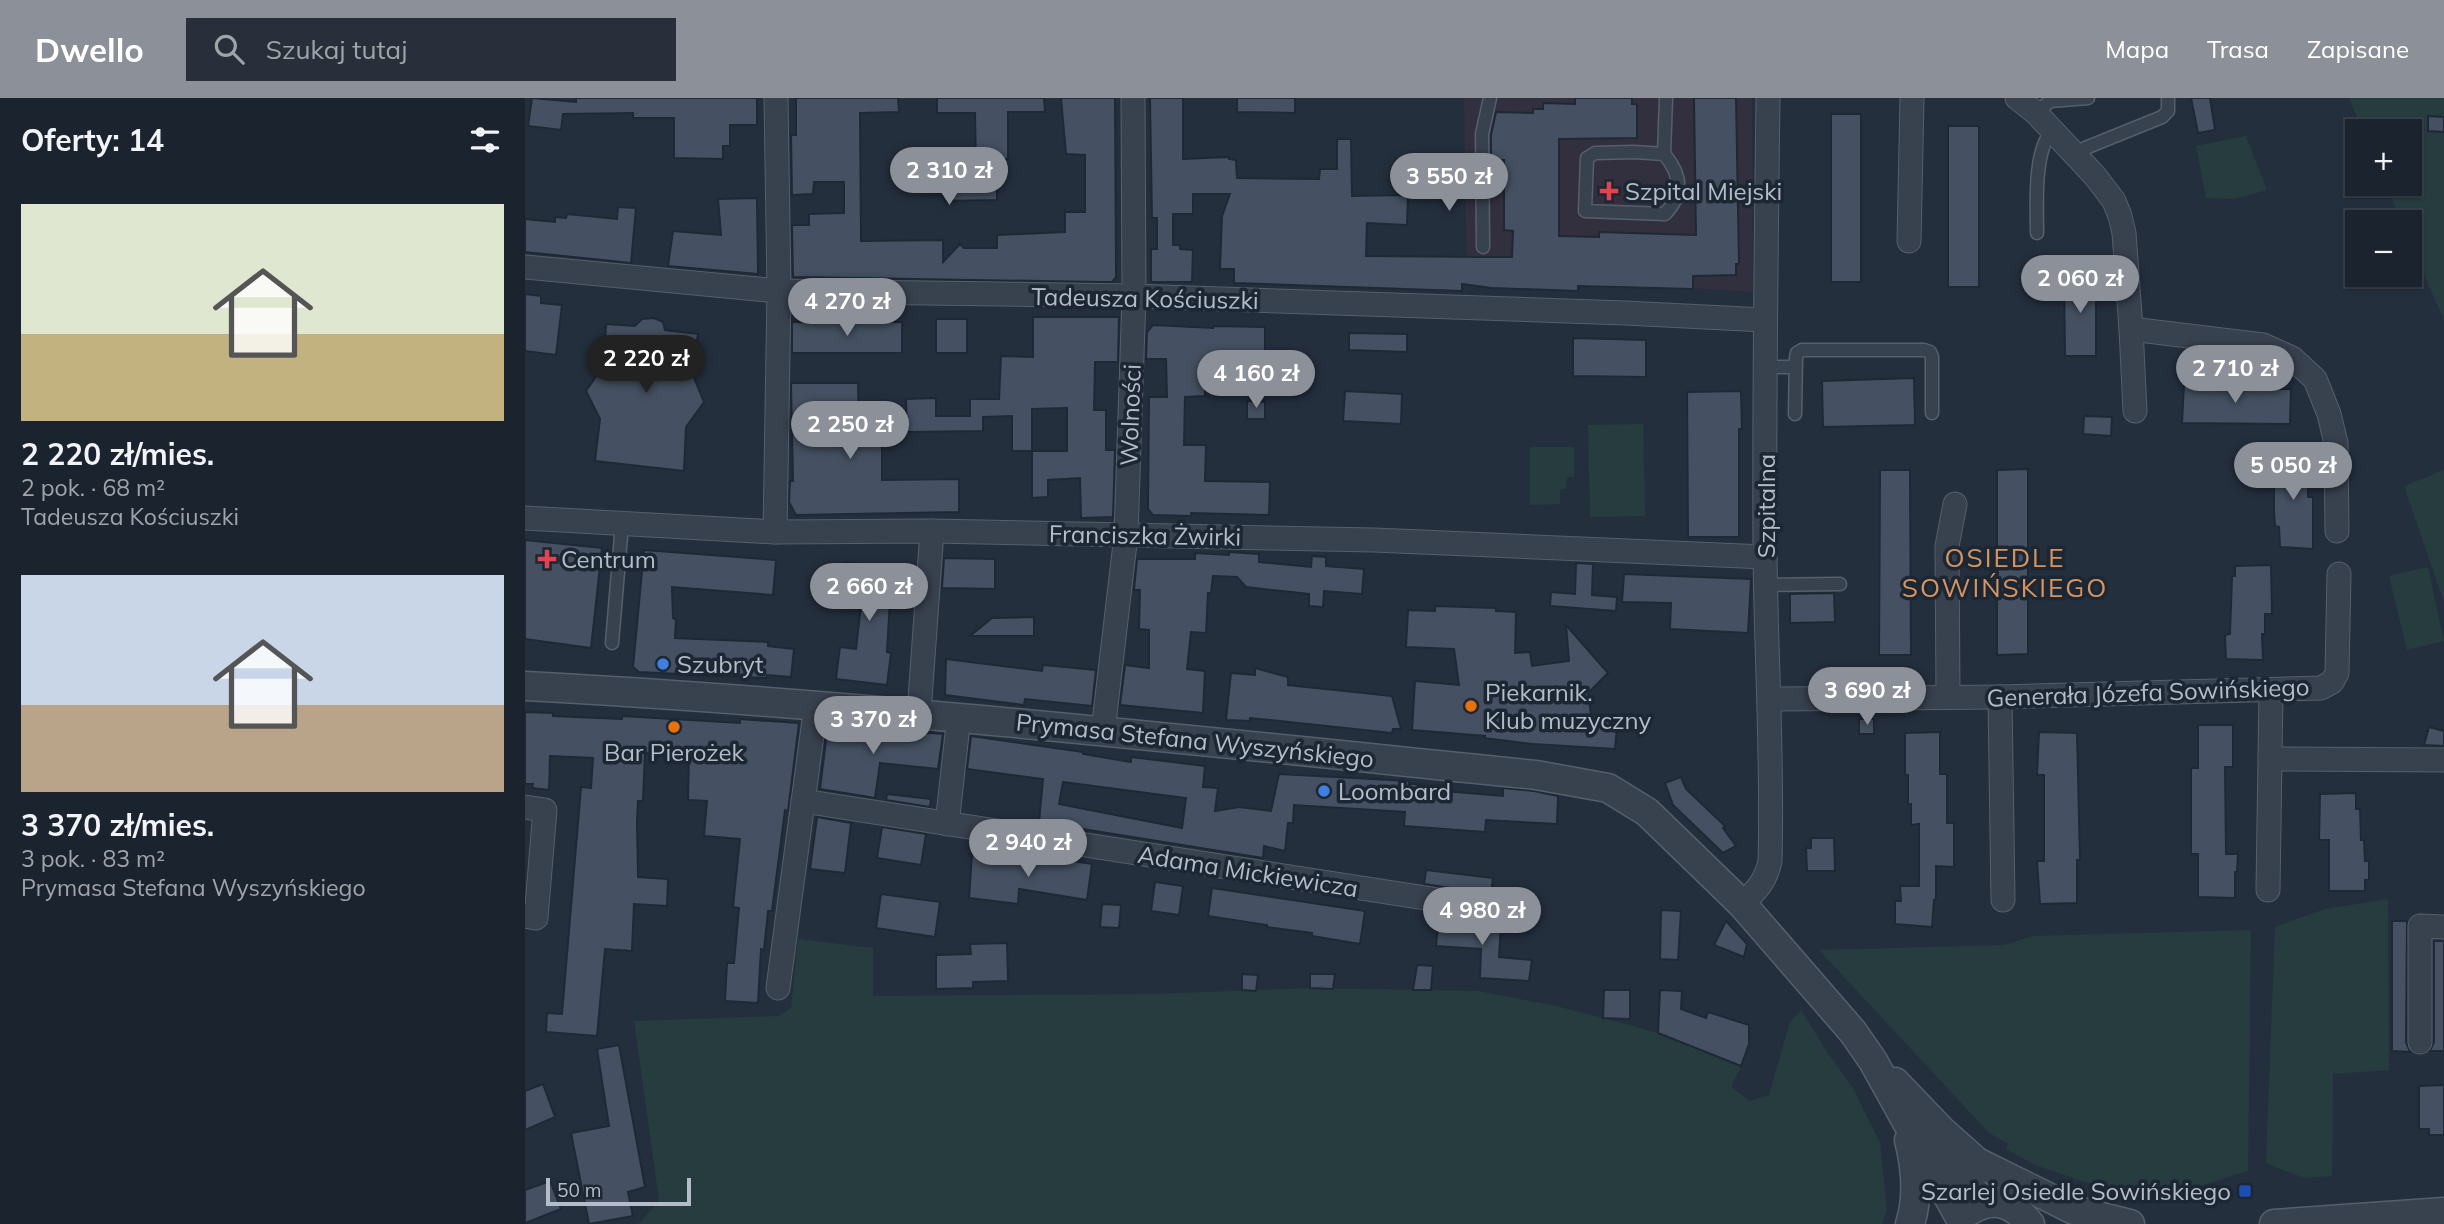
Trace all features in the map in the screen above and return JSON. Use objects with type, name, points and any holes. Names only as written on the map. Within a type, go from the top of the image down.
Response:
[{"type":"street","points":[[775,532],[779,291],[776,98]]},
{"type":"street","name":"Wolności","points":[[1103,732],[1126,535],[1134,296],[1133,98]]},
{"type":"street","name":"Szpitalna","points":[[1742,904],[1760,887],[1770,861],[1770,699],[1765,557],[1768,98]]},
{"type":"street","points":[[1909,241],[1912,98]]},
{"type":"street","points":[[2017,98],[2036,113],[2073,152],[2114,201],[2120,216],[2124,233],[2135,411]]},
{"type":"street","name":"Tadeusza Kościuszki","points":[[525,267],[779,291],[1134,296],[1765,320]]},
{"type":"street","points":[[2131,329],[2263,345],[2292,358],[2315,379],[2329,414],[2336,443],[2337,531]]},
{"type":"street","points":[[1948,697],[1947,546],[1955,504]]},
{"type":"street","name":"Franciszka Żwirki","points":[[525,517],[775,532],[932,531],[1374,540],[1765,557]]},
{"type":"street","points":[[919,713],[932,531]]},
{"type":"street","name":"Generała Józefa Sowińskiego","points":[[1770,699],[2000,697],[2321,688],[2332,682],[2337,673],[2339,574]]},
{"type":"street","name":"Prymasa Stefana Wyszyńskiego","points":[[525,686],[959,716],[1536,775],[1608,788],[1647,812],[1742,904],[1853,1032],[1965,1214]]},
{"type":"street","points":[[2267,890],[2271,691]]},
{"type":"street","points":[[2000,697],[2003,900]]},
{"type":"street","points":[[778,988],[817,705]]},
{"type":"street","points":[[947,824],[959,716]]},
{"type":"street","points":[[2271,759],[2444,760]]},
{"type":"street","name":"Adama Mickiewicza","points":[[803,801],[1528,914]]},
{"type":"street","points":[[525,807],[545,810],[536,918],[525,916]]},
{"type":"street","points":[[2420,1042],[2420,926],[2444,926]]},
{"type":"street","points":[[1873,1061],[1909,1140],[1916,1168],[1914,1210],[1910,1224]]},
{"type":"street","points":[[1873,1061],[1941,1130],[1977,1162],[2074,1210],[2130,1224]]},
{"type":"street","points":[[1965,1214],[1996,1202],[2010,1206],[2030,1224]]},
{"type":"street","points":[[2274,1224],[2444,1212]]},
{"type":"lane","points":[[1483,247],[1482,134],[1490,98]]},
{"type":"lane","points":[[1664,154],[1595,153],[1587,158],[1585,211],[1665,214],[1675,202],[1678,178],[1675,167],[1664,154],[1666,98]]},
{"type":"lane","points":[[2036,113],[2050,101],[2088,98]]},
{"type":"lane","points":[[2073,152],[2162,117],[2168,111],[2168,98]]},
{"type":"lane","points":[[2037,233],[2039,165],[2043,144],[2053,130]]},
{"type":"lane","points":[[1795,414],[1795,367],[1797,353],[1802,350],[1930,352],[1932,413]]},
{"type":"lane","points":[[1765,367],[1795,367]]},
{"type":"lane","points":[[612,643],[622,524]]},
{"type":"lane","points":[[1766,585],[1840,584]]},
{"type":"shaded area","name":"Szpital Miejski","points":[[1464,98],[1752,98],[1753,292],[1467,283]]},
{"type":"green space","points":[[2349,98],[2444,98],[2444,321],[2422,269],[2422,210],[2397,210],[2390,196],[2422,196],[2422,119],[2358,119]]},
{"type":"green space","points":[[2246,136],[2267,190],[2235,199],[2206,198],[2196,146]]},
{"type":"green space","points":[[1643,424],[1645,516],[1590,517],[1588,425]]},
{"type":"green space","points":[[1530,447],[1574,447],[1574,477],[1567,477],[1566,489],[1560,489],[1560,504],[1530,505]]},
{"type":"green space","points":[[2444,470],[2444,602],[2404,486]]},
{"type":"green space","points":[[2428,567],[2444,641],[2407,650],[2389,576]]},
{"type":"green space","points":[[2388,899],[2389,1070],[2333,1074],[2332,1176],[2304,1178],[2266,1163],[2275,927],[2325,909]]},
{"type":"green space","points":[[2251,930],[2248,1171],[2194,1188],[2132,1198],[2035,1165],[2006,1149],[2008,1144],[1989,1133],[1819,950],[2005,945],[2032,936]]},
{"type":"green space","points":[[798,939],[873,948],[873,996],[1153,994],[1310,988],[1478,991],[1556,1006],[1658,1033],[1741,1066],[1731,1087],[1750,1101],[1769,1095],[1790,1022],[1801,1010],[1854,1090],[1880,1143],[1887,1210],[1882,1224],[639,1224],[659,1200],[634,1021],[778,1016],[791,1008]]},
{"type":"building","points":[[532,98],[576,102],[576,98],[757,98],[757,125],[730,125],[730,146],[723,146],[723,159],[674,158],[674,118],[633,118],[633,113],[563,114],[561,130],[528,126]]},
{"type":"building","points":[[796,98],[898,98],[899,112],[860,113],[861,241],[943,240],[943,262],[960,244],[964,248],[997,248],[997,235],[1065,232],[1065,212],[1085,212],[1085,155],[1066,154],[1061,98],[1115,98],[1116,277],[1112,282],[1102,282],[793,277],[792,225],[809,225],[809,214],[844,213],[844,182],[814,182],[813,194],[792,195],[791,135],[796,135]]},
{"type":"building","points":[[937,98],[1044,98],[1045,112],[1008,112],[1008,159],[997,159],[997,200],[944,201],[944,167],[976,168],[975,113],[937,113]]},
{"type":"building","points":[[1150,98],[1183,98],[1183,159],[1229,157],[1236,160],[1237,178],[1319,179],[1320,169],[1337,169],[1337,139],[1351,139],[1352,196],[1408,195],[1407,225],[1367,223],[1366,256],[1512,257],[1513,231],[1504,230],[1504,160],[1491,160],[1491,135],[1496,112],[1533,113],[1533,109],[1543,109],[1543,103],[1575,104],[1575,98],[1632,98],[1632,104],[1637,104],[1637,138],[1559,139],[1559,236],[1599,237],[1599,232],[1696,235],[1694,98],[1736,98],[1739,264],[1736,264],[1736,275],[1693,276],[1693,289],[1578,286],[1578,291],[1492,288],[1462,284],[1462,291],[1234,283],[1234,269],[1220,269],[1222,216],[1230,194],[1193,194],[1193,214],[1173,214],[1173,245],[1180,245],[1180,249],[1193,250],[1192,282],[1151,282],[1151,249],[1157,249],[1157,218],[1152,218]]},
{"type":"building","points":[[1237,98],[1295,98],[1295,113],[1237,112]]},
{"type":"building","points":[[2191,98],[2210,98],[2215,130],[2198,133]]},
{"type":"building","points":[[1831,114],[1861,114],[1861,282],[1831,282]]},
{"type":"building","points":[[2428,116],[2444,117],[2444,132],[2428,131]]},
{"type":"building","points":[[1948,126],[1979,126],[1979,287],[1948,287]]},
{"type":"building","points":[[757,198],[758,274],[668,266],[673,231],[721,235],[718,199]]},
{"type":"building","points":[[618,207],[636,208],[631,263],[525,252],[525,219],[555,222],[555,217],[566,218],[567,214],[617,219]]},
{"type":"building","points":[[2064,275],[2096,275],[2096,356],[2065,356]]},
{"type":"building","points":[[525,294],[541,296],[541,303],[562,305],[556,355],[525,351]]},
{"type":"building","points":[[1033,317],[1119,317],[1118,362],[1095,362],[1094,410],[1106,410],[1106,450],[1115,450],[1113,517],[1081,518],[1080,478],[1048,480],[1048,497],[1032,498],[1032,451],[1012,451],[1012,416],[983,417],[983,431],[907,432],[906,399],[936,398],[936,416],[970,416],[970,399],[999,399],[1001,356],[1033,357]],"holes":[[[1067,408],[1067,451],[1032,451],[1032,409]]]},
{"type":"building","points":[[654,318],[663,322],[665,330],[698,334],[692,373],[704,402],[686,427],[684,471],[595,461],[600,419],[586,391],[604,365],[606,324],[635,326],[642,319]]},
{"type":"building","points":[[936,319],[967,319],[967,353],[936,353]]},
{"type":"building","points":[[792,322],[902,322],[902,353],[792,353]]},
{"type":"building","points":[[1153,325],[1265,327],[1265,361],[1205,361],[1205,396],[1185,397],[1184,445],[1206,445],[1205,481],[1270,482],[1269,515],[1153,515],[1148,509],[1149,397],[1167,397],[1166,359],[1146,359],[1147,332]]},
{"type":"building","points":[[1349,333],[1407,334],[1407,352],[1349,350]]},
{"type":"building","points":[[1573,338],[1646,340],[1646,377],[1573,376]]},
{"type":"building","points":[[1914,378],[1915,425],[1823,427],[1822,381]]},
{"type":"building","points":[[791,383],[858,383],[859,433],[882,433],[882,480],[959,479],[959,512],[796,515],[789,502],[790,481],[793,481]]},
{"type":"building","points":[[2226,383],[2226,389],[2291,389],[2290,424],[2182,423],[2184,384]]},
{"type":"building","points":[[1345,391],[1402,394],[1401,424],[1343,421]]},
{"type":"building","points":[[1741,391],[1739,537],[1688,537],[1687,392]]},
{"type":"building","points":[[1247,401],[1265,402],[1265,419],[1247,419]]},
{"type":"building","points":[[2084,416],[2112,417],[2111,436],[2083,434]]},
{"type":"building","points":[[2274,455],[2309,456],[2308,497],[2313,497],[2313,549],[2280,547],[2279,527],[2275,526],[2274,512]]},
{"type":"building","points":[[2028,469],[2028,654],[1997,655],[1997,470]]},
{"type":"building","points":[[1880,470],[1910,470],[1911,655],[1879,655]]},
{"type":"building","points":[[525,540],[602,548],[591,648],[525,639]]},
{"type":"building","points":[[644,550],[776,560],[773,595],[672,587],[675,638],[768,642],[768,646],[794,649],[791,677],[639,672],[633,667]]},
{"type":"building","points":[[1229,552],[1259,554],[1259,562],[1311,567],[1312,556],[1326,557],[1326,566],[1364,569],[1362,594],[1324,591],[1323,607],[1309,606],[1309,594],[1246,587],[1237,577],[1213,576],[1211,593],[1208,593],[1206,633],[1191,632],[1187,669],[1205,671],[1203,713],[1120,705],[1125,665],[1149,668],[1149,630],[1139,629],[1140,590],[1134,590],[1137,559],[1195,559],[1195,553],[1229,555]]},
{"type":"building","points":[[944,558],[995,559],[995,589],[942,588]]},
{"type":"building","points":[[845,562],[899,568],[896,601],[890,600],[887,652],[891,653],[887,685],[836,679],[840,647],[856,649],[862,597],[842,595]]},
{"type":"building","points":[[1576,563],[1593,564],[1592,595],[1617,597],[1616,611],[1550,606],[1551,592],[1575,594]]},
{"type":"building","points":[[2271,565],[2272,614],[2265,614],[2265,634],[2262,634],[2263,660],[2226,659],[2225,635],[2230,634],[2232,576],[2235,576],[2235,566]]},
{"type":"building","points":[[1624,574],[1751,579],[1748,633],[1670,629],[1671,603],[1622,602]]},
{"type":"building","points":[[1834,593],[1835,622],[1790,623],[1790,594]]},
{"type":"building","points":[[1435,606],[1496,608],[1496,611],[1516,612],[1515,653],[1530,652],[1532,666],[1569,661],[1566,625],[1608,673],[1588,693],[1591,715],[1618,717],[1615,749],[1533,744],[1484,738],[1485,736],[1412,730],[1415,681],[1459,685],[1454,649],[1406,647],[1408,610],[1435,611]]},
{"type":"building","points":[[1034,617],[1034,636],[970,636],[992,618]]},
{"type":"building","points":[[946,659],[1042,671],[1043,665],[1096,670],[1092,706],[1025,699],[1024,705],[945,695]]},
{"type":"building","points":[[1255,668],[1288,677],[1288,685],[1392,696],[1401,729],[1393,729],[1392,733],[1250,718],[1250,721],[1226,720],[1231,673],[1255,675]]},
{"type":"building","points":[[525,712],[622,719],[622,716],[740,723],[740,719],[799,723],[772,911],[768,911],[764,950],[761,949],[758,1003],[725,1001],[727,963],[734,963],[739,908],[733,907],[740,839],[704,836],[707,801],[688,800],[689,755],[645,753],[643,801],[638,801],[638,877],[668,879],[667,906],[634,904],[632,951],[605,949],[597,1036],[546,1032],[547,1013],[562,1014],[581,787],[591,788],[593,758],[550,756],[549,790],[532,788],[533,784],[525,784]]},
{"type":"building","points":[[1859,719],[1874,719],[1874,734],[1859,734]]},
{"type":"building","points":[[828,724],[943,734],[938,769],[880,763],[875,798],[820,789]]},
{"type":"building","points":[[2198,725],[2233,725],[2233,767],[2225,767],[2226,854],[2238,854],[2235,898],[2198,897],[2198,854],[2191,854],[2191,768],[2198,768]]},
{"type":"building","points":[[2429,727],[2444,731],[2444,746],[2424,745]]},
{"type":"building","points":[[1940,732],[1940,774],[1947,774],[1947,823],[1954,823],[1954,867],[1936,866],[1936,899],[1932,927],[1895,924],[1895,901],[1901,901],[1900,886],[1919,886],[1919,824],[1911,825],[1908,775],[1905,775],[1905,733]]},
{"type":"building","points":[[2039,732],[2077,733],[2080,860],[2077,860],[2077,903],[2040,904],[2037,861],[2044,861],[2044,775],[2037,775]]},
{"type":"building","points":[[971,736],[1083,752],[1131,762],[1131,757],[1205,766],[1203,787],[1218,788],[1215,811],[1239,807],[1271,811],[1279,774],[1409,781],[1409,784],[1420,784],[1420,789],[1503,796],[1503,788],[1534,791],[1558,796],[1557,824],[1486,820],[1485,832],[1404,826],[1405,812],[1294,805],[1293,823],[1288,823],[1285,851],[1264,846],[1263,858],[1039,822],[1043,779],[967,769]],"holes":[[[1063,782],[1186,798],[1182,828],[1059,804]]]},
{"type":"building","points":[[1681,777],[1686,789],[1725,826],[1723,828],[1736,846],[1723,853],[1673,805],[1665,783]]},
{"type":"building","points":[[2356,793],[2365,861],[2369,861],[2369,880],[2365,880],[2365,891],[2329,891],[2329,840],[2319,840],[2320,794]]},
{"type":"building","points":[[887,794],[931,799],[930,807],[886,800]]},
{"type":"building","points":[[817,817],[851,823],[845,873],[810,869]]},
{"type":"building","points":[[882,827],[926,834],[921,865],[877,858]]},
{"type":"building","points":[[1811,838],[1834,838],[1835,871],[1807,871],[1806,848],[1811,848]]},
{"type":"building","points":[[972,854],[1033,866],[1035,855],[1092,864],[1087,900],[1019,889],[1018,904],[969,898]]},
{"type":"building","points":[[1426,870],[1493,878],[1491,894],[1424,884]]},
{"type":"building","points":[[1155,882],[1183,886],[1179,915],[1151,911]]},
{"type":"building","points":[[1212,888],[1365,911],[1360,944],[1312,936],[1312,933],[1208,916]]},
{"type":"building","points":[[881,894],[940,902],[935,937],[876,928]]},
{"type":"building","points":[[1102,904],[1121,905],[1119,928],[1100,927]]},
{"type":"building","points":[[1661,910],[1681,911],[1678,960],[1660,959]]},
{"type":"building","points":[[1439,914],[1501,924],[1499,957],[1532,960],[1529,981],[1480,978],[1481,949],[1436,946]]},
{"type":"building","points":[[1726,921],[1747,944],[1744,957],[1714,945]]},
{"type":"building","points":[[2392,921],[2407,921],[2406,1042],[2410,1052],[2392,1051]]},
{"type":"building","points":[[2434,941],[2444,941],[2444,1051],[2430,1051],[2434,1042]]},
{"type":"building","points":[[1007,943],[1008,981],[973,982],[973,988],[936,989],[936,955],[971,954],[970,944]]},
{"type":"building","points":[[1417,965],[1433,966],[1431,990],[1413,990]]},
{"type":"building","points":[[1242,974],[1258,975],[1256,991],[1242,990]]},
{"type":"building","points":[[1310,974],[1335,974],[1333,989],[1310,988]]},
{"type":"building","points":[[1604,990],[1630,990],[1630,1019],[1603,1018]]},
{"type":"building","points":[[1660,990],[1682,991],[1681,1009],[1706,1018],[1708,1012],[1749,1025],[1749,1044],[1741,1066],[1658,1033]]},
{"type":"building","points":[[619,1045],[645,1187],[628,1192],[633,1216],[589,1224],[571,1133],[609,1126],[597,1049]]},
{"type":"building","points":[[543,1084],[555,1117],[525,1130],[525,1091]]},
{"type":"building","points":[[2444,1085],[2444,1135],[2429,1135],[2429,1129],[2419,1129],[2419,1086]]},
{"type":"building","points":[[550,1181],[561,1209],[525,1223],[525,1190]]},
{"type":"place","name":"Szpital Miejski","points":[[1609,191]]},
{"type":"place","name":"Centrum","points":[[547,559]]},
{"type":"place","name":"Szubryt","points":[[663,664]]},
{"type":"place","name":"Piekarnik. Klub muzyczny","points":[[1471,706]]},
{"type":"place","name":"Bar Pierożek","points":[[674,727]]},
{"type":"place","name":"Loombard","points":[[1324,791]]},
{"type":"place","name":"Szarlej Osiedle Sowińskiego","points":[[2245,1191]]},
{"type":"district","name":"OSIEDLE SOWIŃSKIEGO","points":[[2005,572]]}]
